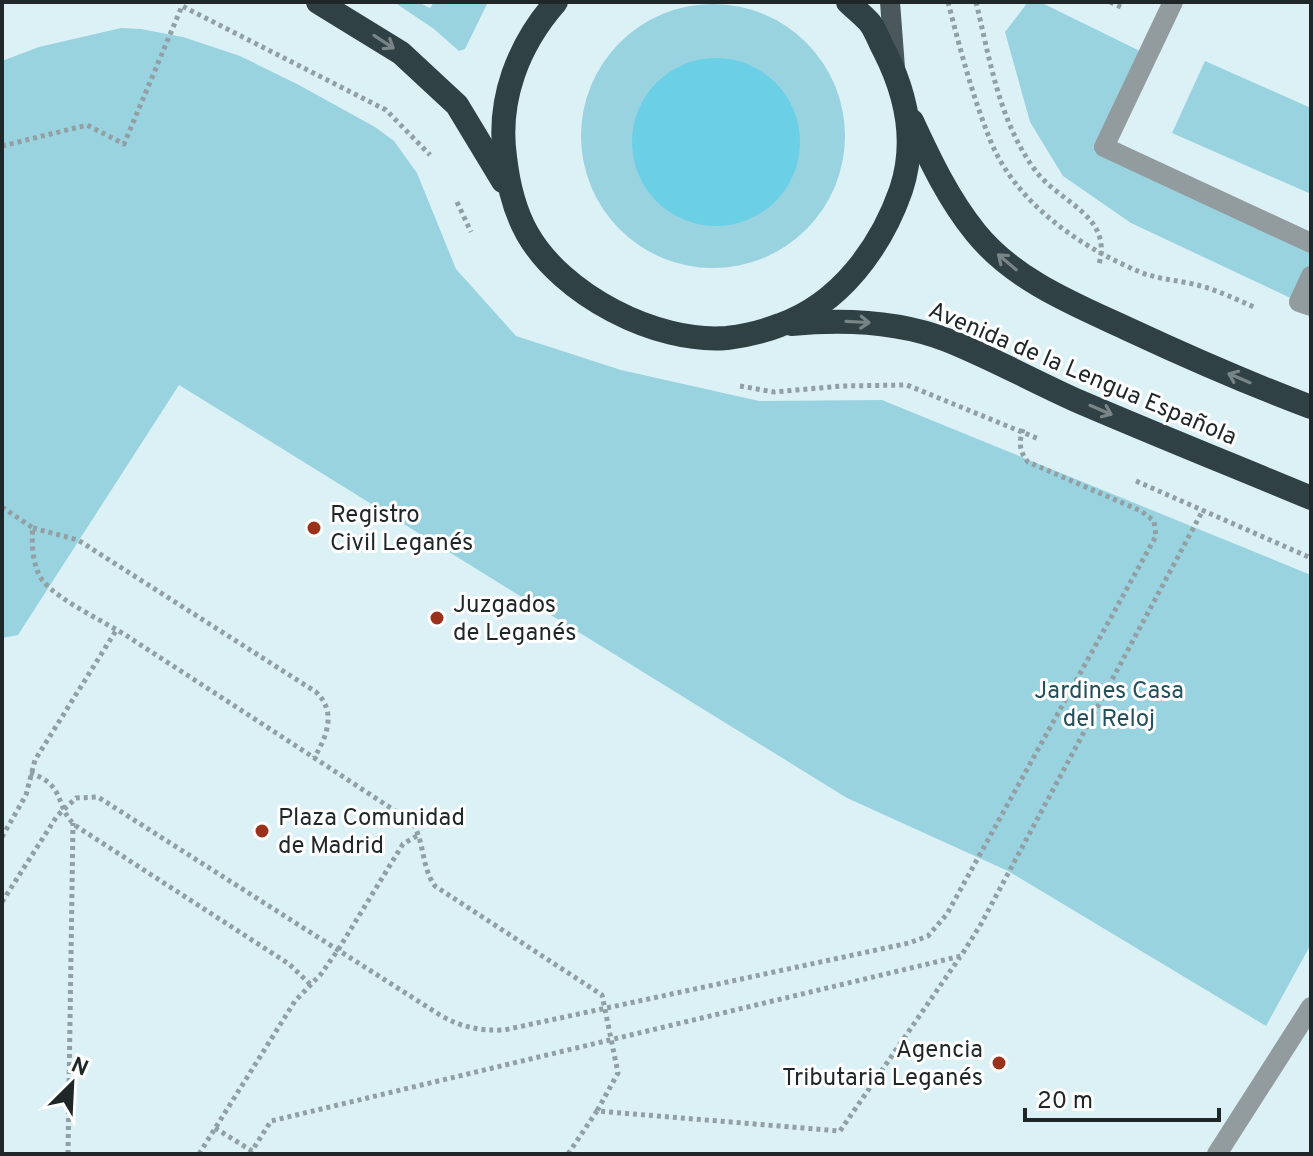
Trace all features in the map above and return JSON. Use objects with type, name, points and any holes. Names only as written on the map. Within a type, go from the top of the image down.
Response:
[{"type":"highway","points":[[318,2],[401,53],[457,105],[514,200],[527,232],[546,261],[597,303],[624,317],[693,336],[727,338],[781,325],[812,309],[845,283],[868,257],[893,213],[906,175],[910,143],[906,107]]},
{"type":"highway","points":[[514,200],[502,134],[508,92],[535,26],[556,2]]},
{"type":"highway","points":[[848,2],[870,24],[895,72],[906,107],[932,165],[976,234],[1022,275],[1079,306],[1177,352],[1311,407]]},
{"type":"highway","name":"Avenida de la Lengua Española","points":[[781,325],[821,321],[892,325],[945,339],[1311,498]]},
{"type":"main road","points":[[890,2],[895,72]]},
{"type":"street","points":[[1173,2],[1104,147],[1311,243]]},
{"type":"street","points":[[1311,276],[1299,302],[1311,306]]},
{"type":"street","points":[[1217,1154],[1311,1007]]},
{"type":"path","points":[[948,2],[992,144],[1009,173],[1048,217],[1102,255],[1143,273],[1166,281],[1205,287],[1263,311]]},
{"type":"path","points":[[976,2],[998,94],[1018,144],[1045,183],[1096,225],[1103,244],[1102,255],[1079,306]]},
{"type":"path","points":[[2,902],[65,808],[76,798],[98,797],[109,801],[440,1015],[471,1029],[504,1030],[909,943],[928,936],[942,922],[1156,536],[1154,521],[1149,515],[1035,467],[1022,455],[1022,432],[1043,384]]},
{"type":"path","points":[[2,507],[33,528],[78,540],[316,692],[328,709],[329,722],[327,736],[314,758]]},
{"type":"path","points":[[597,1111],[840,1131],[981,924],[1203,510]]},
{"type":"path","points":[[33,528],[31,539],[42,580],[56,593],[117,629],[412,822],[420,834],[428,876],[435,886],[602,995],[618,1073],[568,1154]]},
{"type":"path","points":[[2,837],[26,795],[35,760],[117,629]]},
{"type":"path","points":[[30,773],[49,782],[57,790],[73,823],[289,964],[310,984]]},
{"type":"path","points":[[68,1154],[73,823]]},
{"type":"path","points":[[199,1154],[295,1001],[321,974],[338,950],[403,844],[420,834]]},
{"type":"path","points":[[215,1128],[251,1152],[271,1121],[961,956]]},
{"type":"green space","points":[[394,2],[418,2],[430,8],[434,2],[488,2],[465,49],[459,51],[434,29]]},
{"type":"green space","points":[[1028,2],[1040,2],[1146,54],[1104,147],[1311,243],[1311,276],[1299,302],[1131,223],[1063,176],[1030,122],[1005,32]]},
{"type":"green space","points":[[700,4],[726,4],[751,9],[775,19],[807,42],[823,62],[835,85],[843,110],[843,162],[835,187],[823,210],[807,230],[787,246],[751,263],[726,268],[700,268],[675,263],[651,253],[619,230],[603,210],[586,174],[581,149],[581,123],[586,98],[596,74],[619,42],[639,26],[675,9]]},
{"type":"green space","name":"Jardines Casa del Reloj","points":[[121,28],[183,37],[240,56],[299,85],[375,127],[394,141],[417,173],[456,269],[516,336],[621,370],[759,401],[882,400],[1311,575],[1311,944],[1266,1026],[1008,871],[847,798],[179,385],[18,635],[2,638],[2,61],[39,47]]},
{"type":"green space","points":[[1205,61],[1311,108],[1311,194],[1172,133]]},
{"type":"shaded area","points":[[716,58],[748,64],[775,83],[794,110],[800,142],[794,174],[775,201],[748,220],[716,226],[684,220],[657,201],[638,174],[632,142],[638,110],[657,83],[684,64]]},
{"type":"place","name":"Registro Civil Leganés","points":[[314,528]]},
{"type":"place","name":"Juzgados de Leganés","points":[[437,618]]},
{"type":"place","name":"Plaza Comunidad de Madrid","points":[[262,831]]},
{"type":"place","name":"Agencia Tributaria Leganés","points":[[999,1063]]}]
